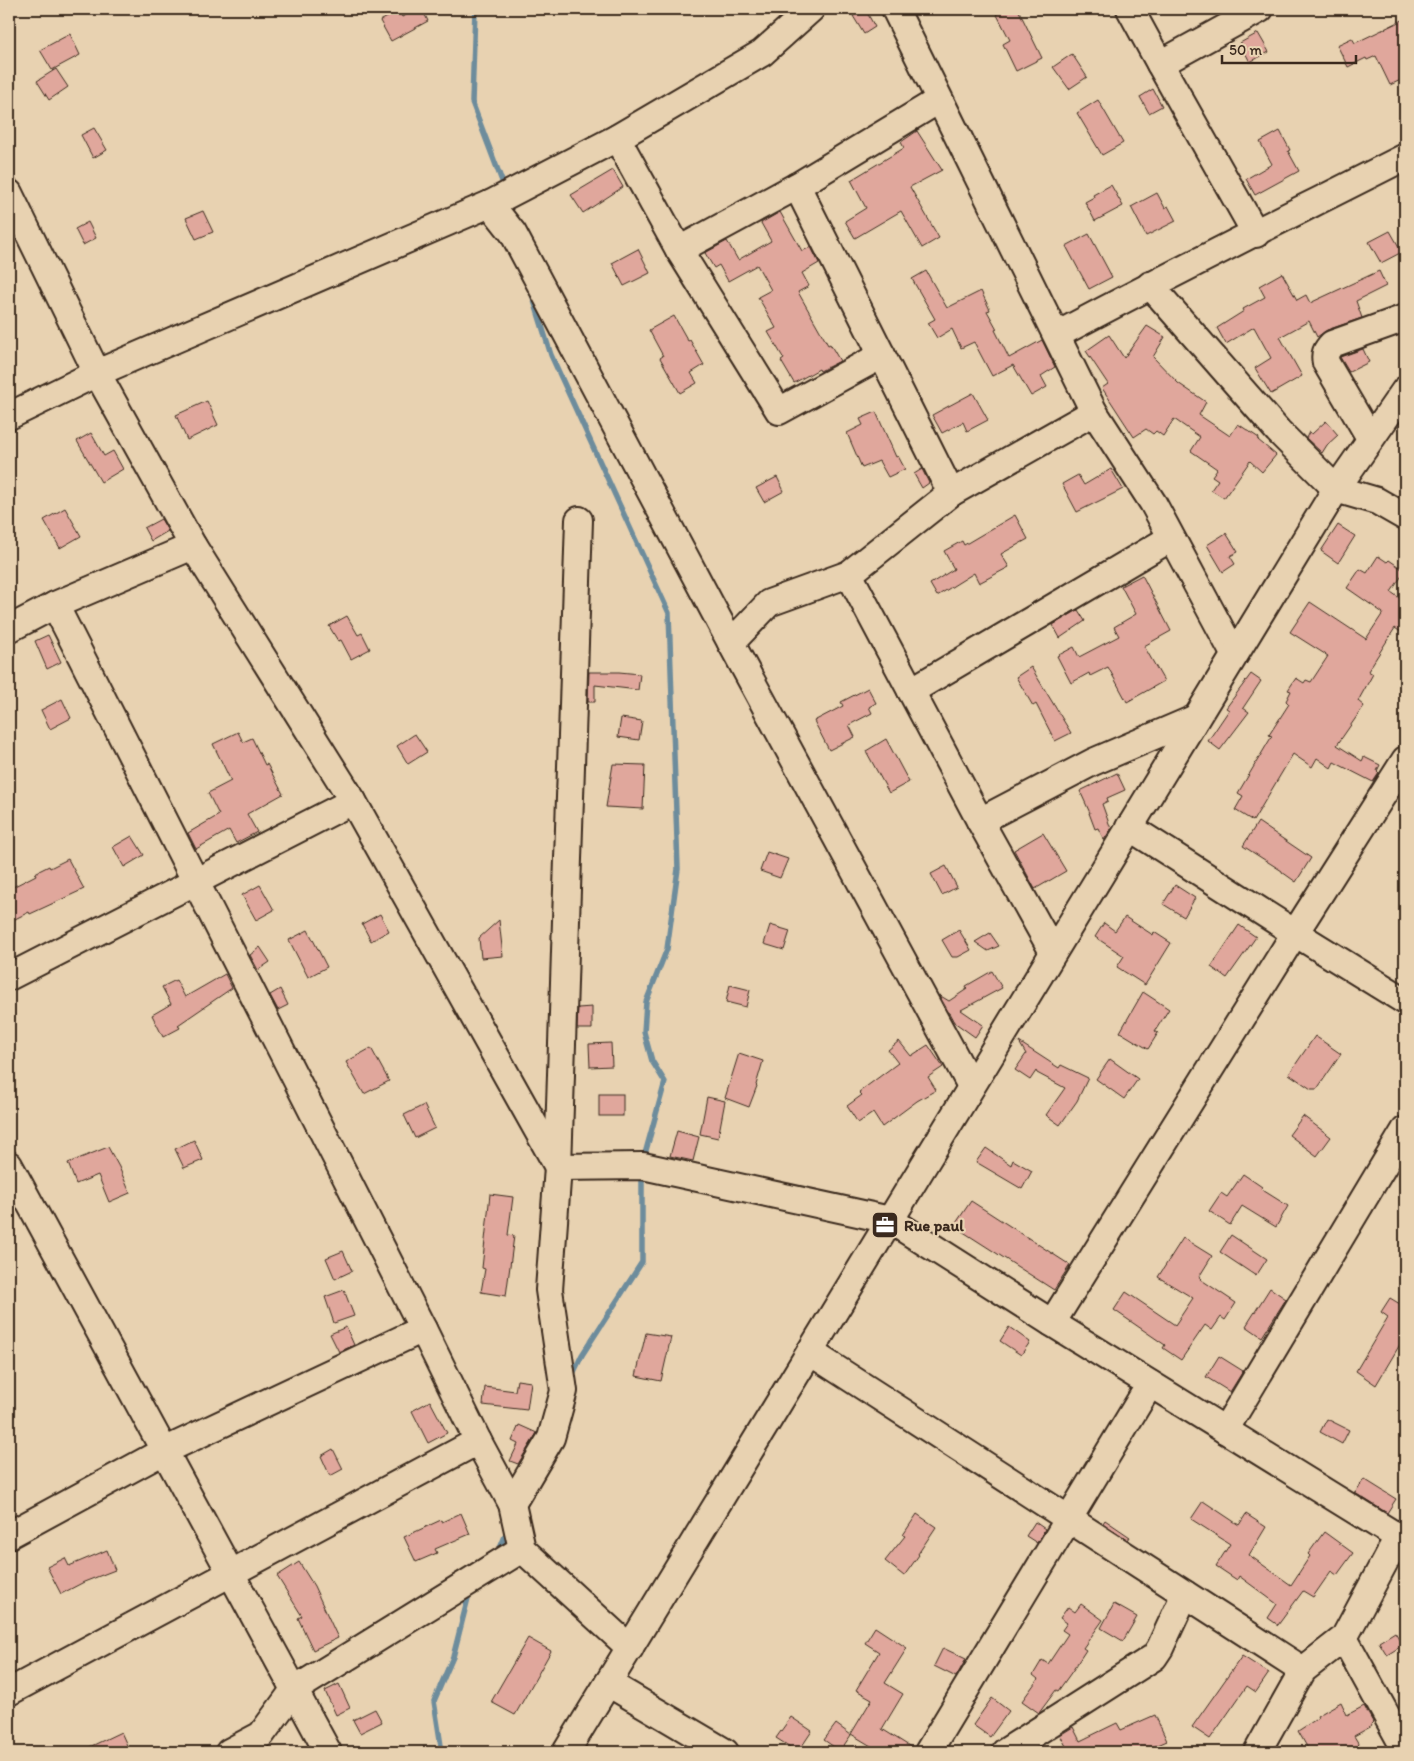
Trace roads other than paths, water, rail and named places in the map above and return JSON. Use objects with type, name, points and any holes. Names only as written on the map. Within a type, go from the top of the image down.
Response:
[{"type":"street","points":[[9,416],[98,373],[490,204],[617,138],[762,53],[811,9]]},
{"type":"street","points":[[895,9],[1094,412],[1153,503],[1234,654]]},
{"type":"street","points":[[1130,9],[1256,234]]},
{"type":"street","points":[[1160,64],[1260,9]]},
{"type":"street","points":[[679,250],[796,186],[940,100]]},
{"type":"street","points":[[617,138],[679,250],[779,411],[882,355]]},
{"type":"street","points":[[1056,335],[1150,285],[1256,234],[1405,157]]},
{"type":"street","points":[[796,186],[951,493]]},
{"type":"street","points":[[9,193],[98,373],[194,546],[353,801],[558,1167]]},
{"type":"street","points":[[490,204],[513,233],[730,643],[971,1086]]},
{"type":"street","points":[[1150,285],[1278,431],[1336,489],[1376,501],[1405,516]]},
{"type":"street","points":[[1370,438],[1326,363],[1324,357],[1326,350],[1332,344],[1405,318]]},
{"type":"street","points":[[566,1752],[1234,654],[1336,489],[1405,390]]},
{"type":"street","points":[[730,643],[769,603],[849,574],[951,493],[1094,412]]},
{"type":"street","points":[[512,1504],[551,1438],[564,1390],[549,1290],[558,1167],[579,520]]},
{"type":"street","points":[[911,691],[1171,538]]},
{"type":"street","points":[[9,629],[55,605],[194,546]]},
{"type":"street","points":[[849,574],[980,821],[1053,952]]},
{"type":"street","points":[[55,605],[478,1441],[512,1504],[522,1549],[630,1648]]},
{"type":"street","points":[[980,821],[1093,762],[1196,718]]},
{"type":"street","points":[[1052,1323],[1294,934],[1405,760]]},
{"type":"street","points":[[9,977],[353,801]]},
{"type":"street","points":[[1129,827],[1294,934],[1405,1001]]},
{"type":"street","points":[[1224,1430],[1405,1130]]},
{"type":"street","points":[[9,1164],[328,1752]]},
{"type":"street","points":[[558,1167],[642,1166],[890,1220],[1224,1430],[1402,1534],[1344,1638],[1303,1670],[1257,1752]]},
{"type":"street","points":[[9,1535],[164,1451],[423,1329]]},
{"type":"street","points":[[810,1352],[1303,1670]]},
{"type":"street","points":[[928,1752],[1150,1384]]},
{"type":"street","points":[[9,1692],[478,1441]]},
{"type":"street","points":[[229,1752],[260,1735],[294,1690],[522,1549]]},
{"type":"street","points":[[1005,1752],[1154,1657],[1185,1594]]},
{"type":"street","points":[[1344,1638],[1405,1749]]},
{"type":"street","points":[[608,1684],[725,1752]]},
{"type":"waterway","points":[[475,9],[472,102],[505,189]]},
{"type":"waterway","points":[[532,294],[551,355],[669,613],[678,869],[667,949],[646,1002],[644,1032],[652,1061],[665,1082],[643,1161]]},
{"type":"waterway","points":[[571,1378],[582,1355],[642,1262],[642,1172]]},
{"type":"waterway","points":[[498,1553],[508,1529]]},
{"type":"waterway","points":[[442,1752],[434,1701],[453,1657],[469,1594]]},
{"type":"place","name":"Rue paul","points":[[885,1225]]}]
